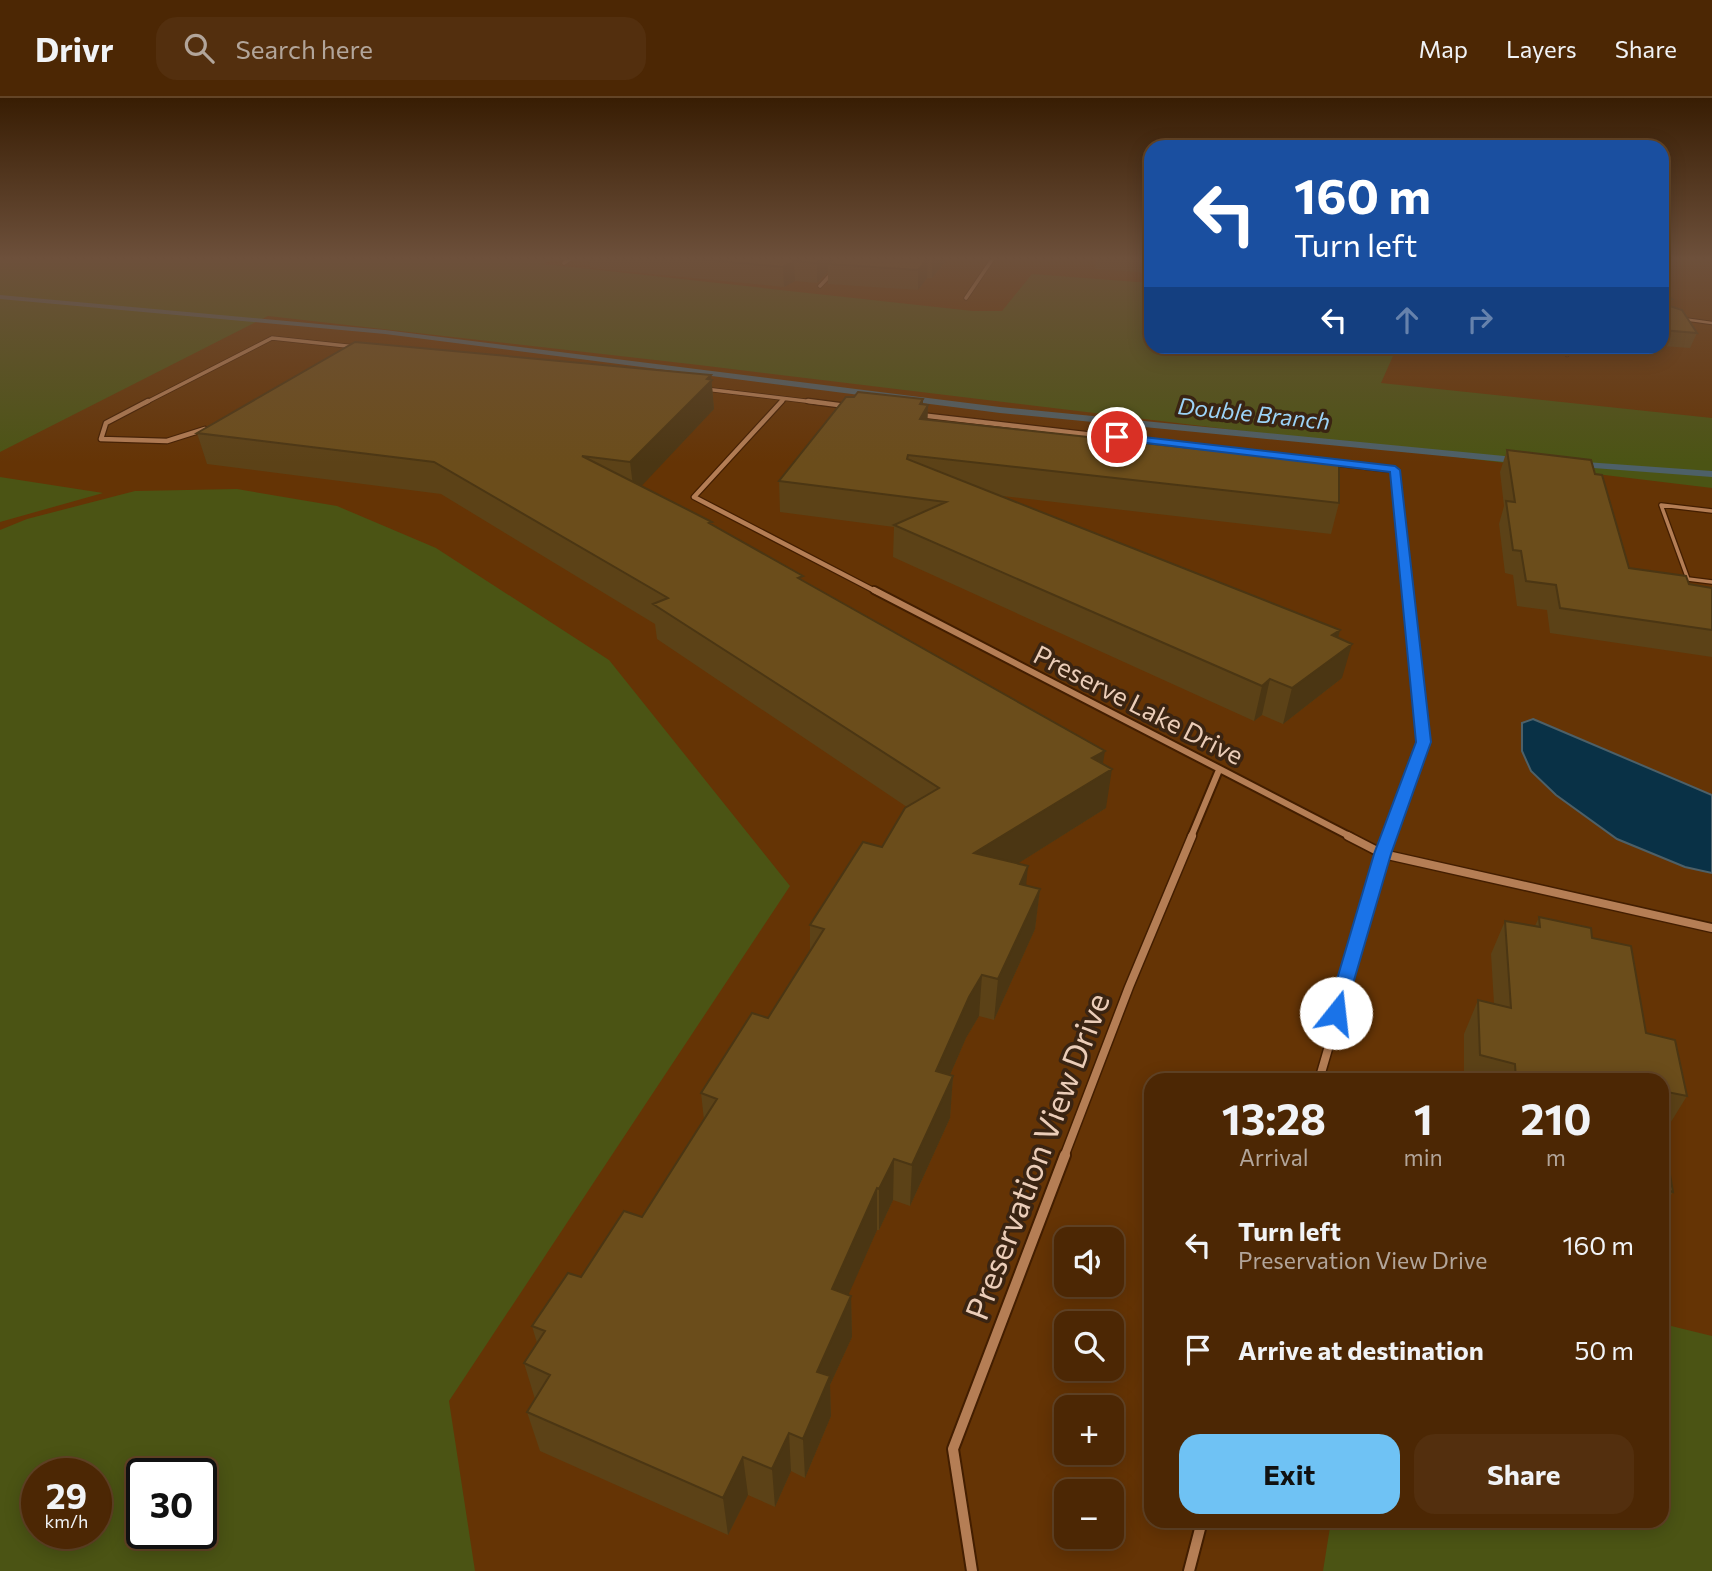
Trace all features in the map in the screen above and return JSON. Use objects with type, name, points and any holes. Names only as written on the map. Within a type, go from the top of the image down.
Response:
[{"type":"street","points":[[208,428],[196,434],[146,445],[101,439],[106,423],[272,338],[366,348]]},
{"type":"street","points":[[340,353],[352,346]]},
{"type":"street","points":[[703,389],[853,407]]},
{"type":"street","name":"Preserve Lake Drive","points":[[784,399],[694,497],[1382,854],[1712,928]]},
{"type":"street","points":[[909,413],[1395,470],[1423,742],[1382,854],[1321,1073]]},
{"type":"street","name":"Preservation View Drive","points":[[972,1571],[953,1449],[1129,987],[1219,769]]},
{"type":"street","points":[[1189,1571],[1200,1528]]},
{"type":"lane","points":[[1712,511],[1661,505],[1688,579],[1712,582]]},
{"type":"green space","points":[[0,326],[249,326],[0,452]]},
{"type":"green space","points":[[354,326],[1144,326],[1144,354],[1394,354],[1381,383],[1712,418],[1712,488]]},
{"type":"green space","points":[[0,477],[103,493],[0,522]]},
{"type":"green space","points":[[237,489],[337,506],[436,548],[609,660],[790,886],[449,1401],[475,1571],[0,1571],[0,530],[27,519],[135,491]]},
{"type":"green space","points":[[1669,1325],[1712,1336],[1712,1571],[1323,1571],[1330,1528],[1669,1528]]},
{"type":"water","points":[[1533,719],[1712,795],[1712,873],[1685,867],[1617,839],[1556,795],[1531,771],[1522,751],[1522,723]]},
{"type":"building","points":[[1669,326],[1692,326],[1697,333],[1669,331]]},
{"type":"building","points":[[355,342],[711,375],[707,379],[712,380],[630,462],[582,456],[712,522],[709,523],[803,576],[798,578],[1105,751],[1092,758],[1112,769],[974,853],[1028,866],[1020,884],[1040,889],[998,979],[982,975],[969,997],[936,1071],[953,1076],[912,1165],[894,1159],[879,1189],[877,1188],[832,1289],[851,1296],[817,1372],[830,1376],[803,1439],[789,1433],[772,1469],[743,1457],[723,1498],[527,1412],[550,1375],[524,1363],[545,1331],[532,1326],[568,1273],[581,1277],[624,1211],[642,1217],[717,1099],[701,1093],[752,1013],[768,1018],[824,929],[810,925],[863,842],[882,847],[905,808],[939,788],[653,604],[668,598],[434,462],[197,433]]},
{"type":"building","points":[[858,392],[923,399],[920,404],[928,405],[920,419],[1339,464],[1339,503],[908,455],[907,459],[1340,630],[1332,635],[1352,644],[1292,688],[1270,679],[1262,686],[894,525],[946,502],[779,481],[846,397],[854,397]]},
{"type":"building","points":[[1507,450],[1591,460],[1595,474],[1602,475],[1629,568],[1686,576],[1689,584],[1712,588],[1712,630],[1560,608],[1556,585],[1526,581],[1521,551],[1513,550],[1506,501],[1515,502]]},
{"type":"building","points":[[1539,917],[1591,928],[1592,938],[1631,946],[1646,1033],[1675,1040],[1687,1096],[1669,1092],[1669,1073],[1516,1073],[1515,1064],[1480,1055],[1478,1000],[1511,1008],[1505,921],[1540,927]]},
{"type":"building","points":[[1669,1169],[1673,1192],[1669,1191]]},
{"type":"waterway","name":"Double Branch","points":[[316,326],[385,332],[1000,410],[1525,461]]},
{"type":"waterway","name":"Double Branch","points":[[1571,464],[1712,474]]},
{"type":"route","points":[[1117,437],[1395,470],[1423,742],[1382,854],[1336,1013]]}]
